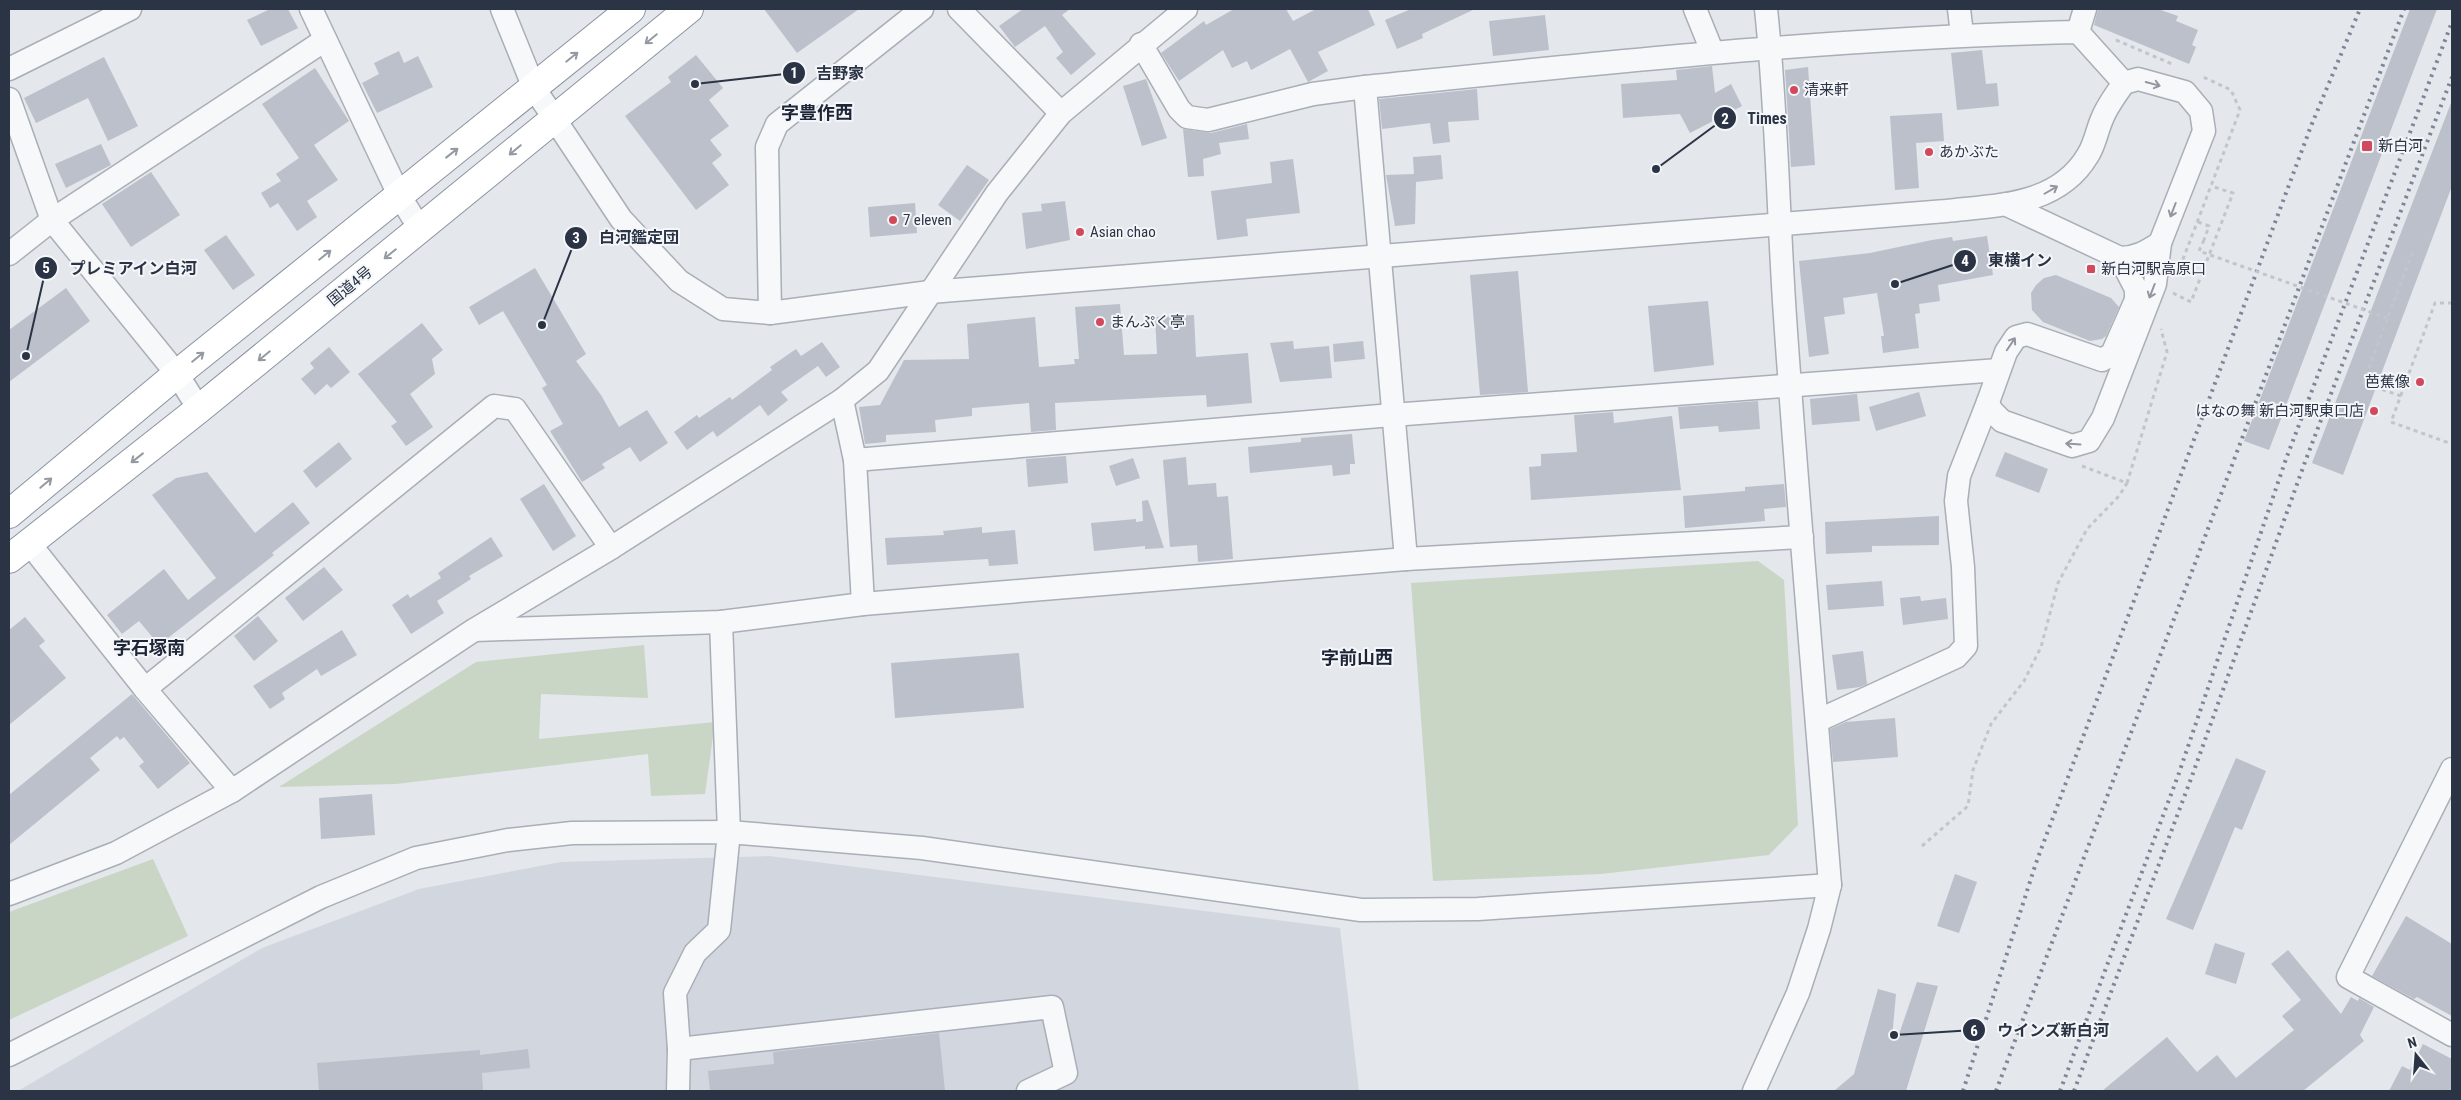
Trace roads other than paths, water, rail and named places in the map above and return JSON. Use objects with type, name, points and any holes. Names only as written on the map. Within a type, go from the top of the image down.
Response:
[{"type":"highway","points":[[9,514],[177,374],[631,9]]},
{"type":"highway","name":"国道4号","points":[[19,551],[200,409],[552,118],[689,9]]},
{"type":"street","points":[[9,69],[130,9]]},
{"type":"street","points":[[311,9],[399,195],[420,229]]},
{"type":"street","points":[[502,9],[534,88],[552,118],[621,219],[679,281],[722,309],[770,313],[930,292],[1378,258],[1946,211],[2005,204],[2053,191],[2081,165],[2089,153],[2102,118],[2124,83],[2138,80],[2185,92],[2201,111],[2204,131],[2160,243],[2155,284],[2103,418],[2089,442],[2072,446],[2002,421],[1991,410],[1988,402]]},
{"type":"street","points":[[770,313],[767,148],[777,124],[922,9]]},
{"type":"street","points":[[959,9],[1061,113]]},
{"type":"street","points":[[9,894],[116,853],[232,791],[474,630],[611,548],[842,400],[878,371],[997,193],[1061,113],[1141,44],[1186,9]]},
{"type":"street","points":[[1695,9],[1712,52]]},
{"type":"street","points":[[1754,1091],[1798,993],[1819,929],[1830,885],[1778,224],[1771,48],[1766,9]]},
{"type":"street","points":[[1959,9],[1962,34]]},
{"type":"street","points":[[2078,32],[2085,9]]},
{"type":"street","points":[[1141,44],[1179,109],[1187,117],[1208,120],[1313,94],[1365,87],[1712,52],[1962,34],[2078,32],[2124,83]]},
{"type":"street","points":[[9,254],[52,220],[325,40]]},
{"type":"street","points":[[1365,87],[1378,258],[1406,559]]},
{"type":"street","points":[[9,99],[52,220],[177,374],[200,409]]},
{"type":"street","points":[[2005,204],[2120,258],[2132,258],[2160,243]]},
{"type":"street","points":[[1817,721],[1956,658],[1966,646],[1956,501],[1959,476],[1999,370],[2011,342],[2016,337],[2027,334],[2091,358],[2102,360],[2109,357],[2136,300],[2136,289],[2120,258]]},
{"type":"street","points":[[855,460],[1392,415],[1999,370]]},
{"type":"street","points":[[842,400],[855,460],[864,604]]},
{"type":"street","points":[[145,689],[494,406],[514,409],[611,548]]},
{"type":"street","points":[[474,630],[721,622],[864,604],[1406,559],[1802,537]]},
{"type":"street","points":[[19,551],[145,689],[232,791]]},
{"type":"street","points":[[678,1091],[679,1049],[675,993],[695,953],[719,930],[729,832],[721,622]]},
{"type":"street","points":[[2452,769],[2348,976],[2452,1035]]},
{"type":"street","points":[[9,1055],[321,897],[416,858],[508,840],[572,833],[729,832],[922,848],[1361,910],[1478,909],[1830,885]]},
{"type":"street","points":[[679,1049],[1052,1007],[1066,1073],[1028,1091]]},
{"type":"railway","points":[[1963,1091],[2036,863],[2311,126],[2360,9]]},
{"type":"railway","points":[[1996,1091],[2404,9]]},
{"type":"railway","points":[[2060,1091],[2179,773],[2286,459],[2452,22]]},
{"type":"railway","points":[[2074,1091],[2192,776],[2305,462],[2452,77]]},
{"type":"place","name":"吉野家","points":[[695,84]]},
{"type":"place","name":"清来軒","points":[[1794,90]]},
{"type":"place","name":"新白河","points":[[2367,146]]},
{"type":"place","name":"あかぶた","points":[[1929,152]]},
{"type":"place","name":"Times","points":[[1656,169]]},
{"type":"place","name":"7 eleven","points":[[893,220]]},
{"type":"place","name":"Asian chao","points":[[1080,232]]},
{"type":"place","name":"新白河駅高原口","points":[[2091,269]]},
{"type":"place","name":"東横イン","points":[[1895,284]]},
{"type":"place","name":"まんぷく亭","points":[[1100,322]]},
{"type":"place","name":"白河鑑定団","points":[[542,325]]},
{"type":"place","name":"プレミアイン白河","points":[[26,356]]},
{"type":"place","name":"芭蕉像","points":[[2420,382]]},
{"type":"place","name":"はなの舞 新白河駅東口店","points":[[2374,411]]},
{"type":"place","name":"ウインズ新白河","points":[[1894,1035]]},
{"type":"district","name":"字豊作西","points":[[817,113]]},
{"type":"district","name":"字石塚南","points":[[149,648]]},
{"type":"district","name":"字前山西","points":[[1357,658]]}]
